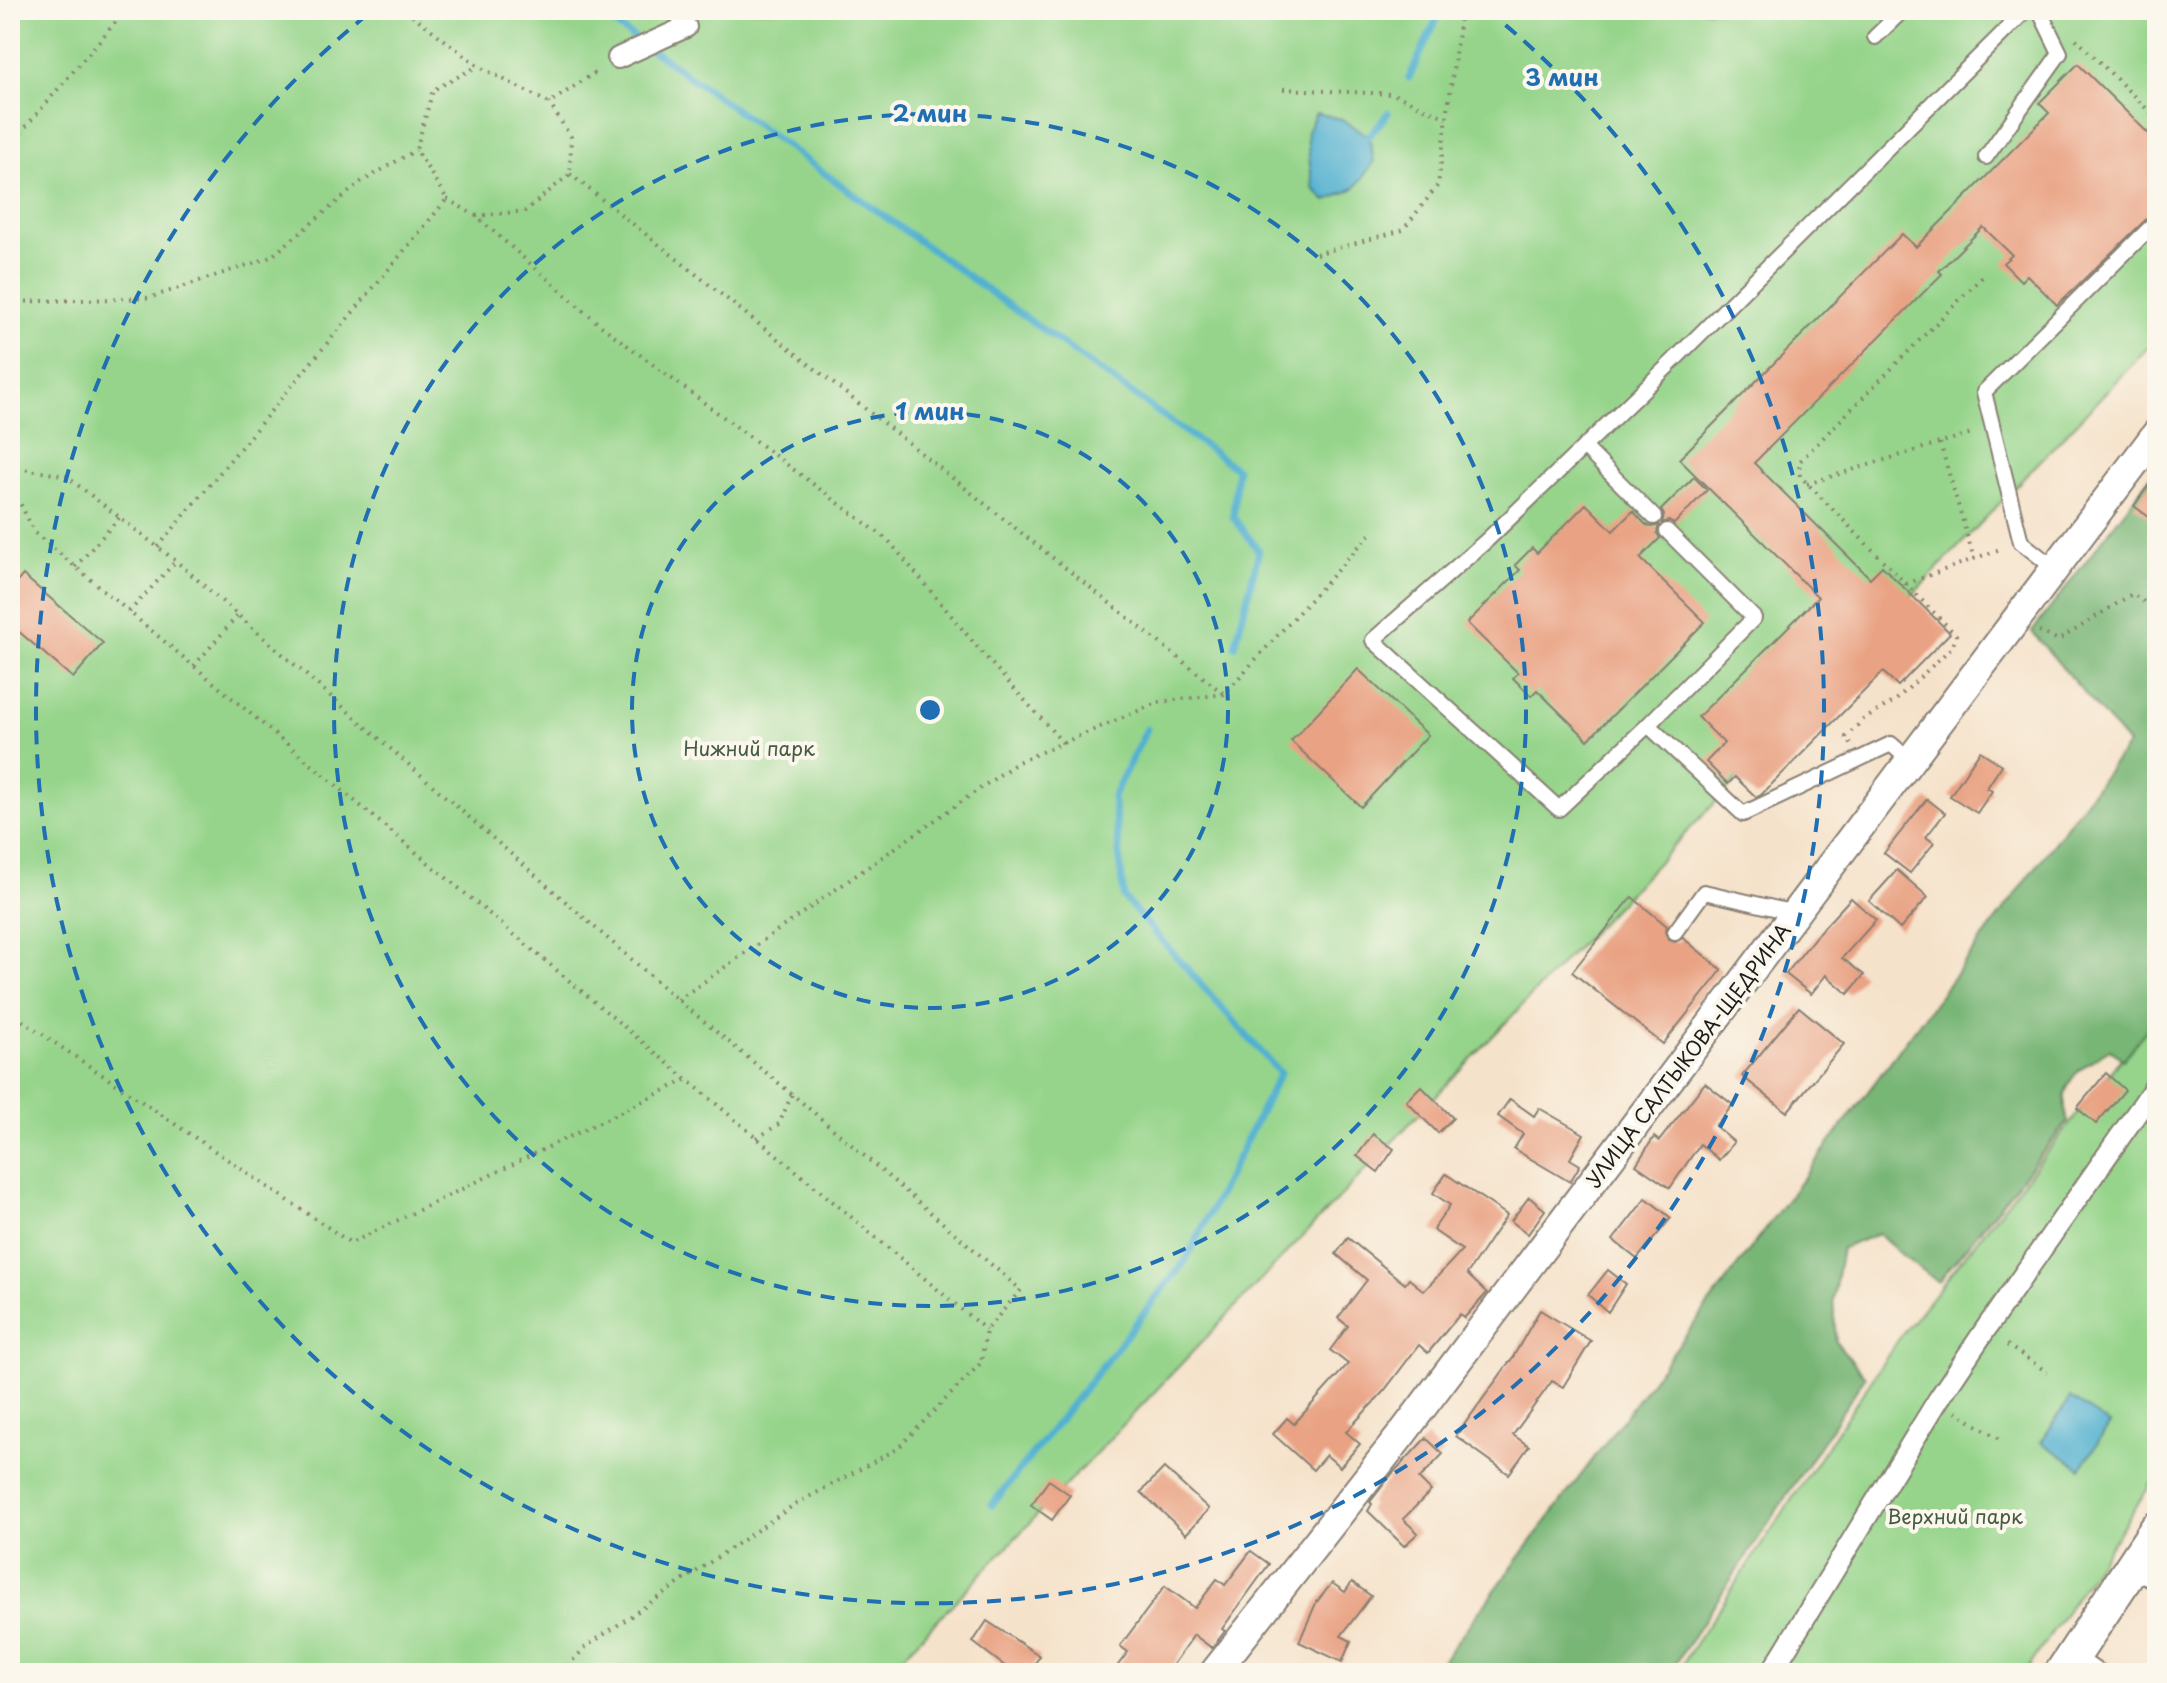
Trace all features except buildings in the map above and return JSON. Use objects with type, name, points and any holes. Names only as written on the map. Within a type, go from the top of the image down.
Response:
[{"type":"street","points":[[618,58],[686,27]]},
{"type":"street","name":"УЛИЦА САЛТЫКОВА-ЩЕДРИНА","points":[[1214,1673],[1402,1434],[2157,433]]},
{"type":"street","points":[[1771,1673],[1938,1400],[2157,1084]]},
{"type":"street","points":[[2079,1667],[2143,1576],[2157,1529]]},
{"type":"lane","points":[[1875,37],[1903,10]]},
{"type":"lane","points":[[1667,531],[1754,618],[1559,809],[1373,640],[1486,541],[1679,356],[2026,10]]},
{"type":"lane","points":[[1986,157],[2060,53],[2039,10]]},
{"type":"lane","points":[[2054,568],[2021,542],[1984,392],[2157,221]]},
{"type":"lane","points":[[1584,447],[1654,517]]},
{"type":"lane","points":[[1648,725],[1743,814],[1891,744],[1910,761]]},
{"type":"lane","points":[[1675,932],[1704,892],[1795,913]]},
{"type":"path","points":[[10,145],[126,10]]},
{"type":"path","points":[[406,10],[478,66],[549,103],[571,137],[570,174],[525,211],[476,216]]},
{"type":"path","points":[[1316,254],[1403,230],[1438,185],[1461,10]]},
{"type":"path","points":[[2068,32],[2157,119]]},
{"type":"path","points":[[549,103],[618,58]]},
{"type":"path","points":[[10,302],[149,298],[271,257],[361,182],[416,150],[433,90],[478,66]]},
{"type":"path","points":[[1283,89],[1393,94],[1447,118]]},
{"type":"path","points":[[416,150],[447,199],[476,216],[600,325],[888,540],[1063,743]]},
{"type":"path","points":[[570,174],[1224,694]]},
{"type":"path","points":[[158,547],[447,199]]},
{"type":"path","points":[[1861,758],[1846,737],[1863,720],[1896,700],[1953,646],[1956,635],[1807,484],[1800,476],[1799,462],[1982,277]]},
{"type":"path","points":[[1807,484],[1992,427]]},
{"type":"path","points":[[1940,443],[1974,559]]},
{"type":"path","points":[[10,467],[66,476],[176,561],[678,1000],[1021,1290],[986,1330],[981,1363],[897,1449],[794,1505],[587,1646],[560,1673]]},
{"type":"path","points":[[10,483],[35,533],[986,1330]]},
{"type":"path","points":[[75,567],[120,517]]},
{"type":"path","points":[[678,1000],[1018,762],[1159,702],[1224,694],[1372,532]]},
{"type":"path","points":[[1906,584],[2021,542]]},
{"type":"path","points":[[129,612],[176,561]]},
{"type":"path","points":[[2015,622],[2059,640],[2132,594],[2157,610]]},
{"type":"path","points":[[194,666],[238,615]]},
{"type":"path","points":[[10,1010],[351,1243],[687,1079]]},
{"type":"path","points":[[757,1138],[779,1124],[792,1094]]},
{"type":"path","points":[[2007,1345],[2047,1372]]},
{"type":"path","points":[[1955,1411],[2001,1440]]},
{"type":"green space","name":"Нижний парк","points":[[10,10],[2157,10],[2157,338],[887,1673],[10,1673]]},
{"type":"green space","points":[[2157,468],[2157,1016],[2123,1060],[2110,1049],[2089,1062],[2073,1078],[2065,1096],[2068,1121],[1938,1282],[1878,1234],[1842,1248],[1833,1299],[1836,1342],[1865,1377],[1669,1673],[1433,1673],[2128,744],[2032,632]]},
{"type":"green space","name":"Верхний парк","points":[[2157,1013],[2157,1475],[2025,1673],[1676,1673],[1898,1340]]},
{"type":"water","points":[[1316,113],[1341,119],[1369,136],[1374,162],[1355,188],[1326,201],[1313,188],[1309,158],[1307,132]]},
{"type":"water","points":[[2070,1398],[2110,1424],[2081,1468],[2041,1442]]},
{"type":"waterway","points":[[594,10],[1237,469],[1233,517],[1259,551],[1235,646]]},
{"type":"waterway","points":[[1409,78],[1441,10]]},
{"type":"waterway","points":[[1369,136],[1388,113]]},
{"type":"waterway","points":[[992,1505],[1186,1260],[1280,1073],[1124,898],[1113,796],[1147,729]]}]
